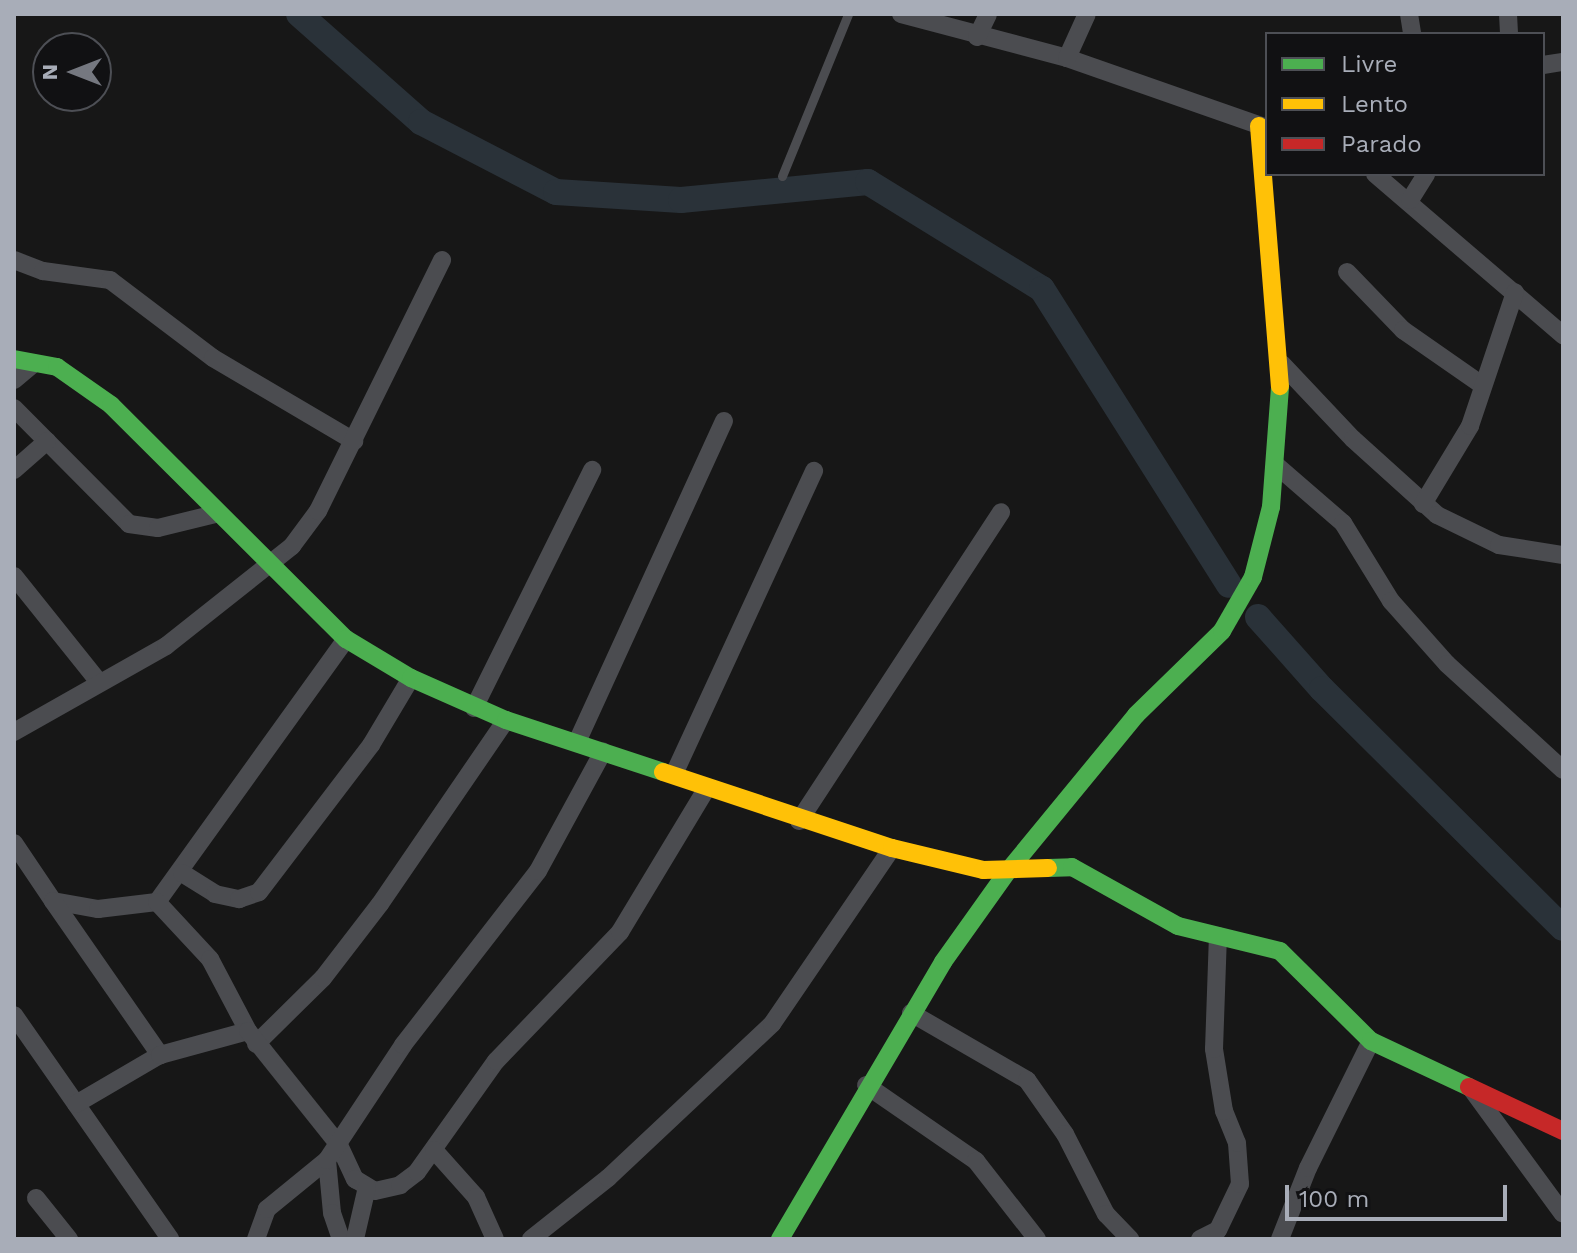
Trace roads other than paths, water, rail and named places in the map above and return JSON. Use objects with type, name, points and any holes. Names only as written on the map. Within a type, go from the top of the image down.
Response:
[{"type":"street","points":[[977,37],[988,14]]},
{"type":"street","points":[[1067,58],[1087,14]]},
{"type":"street","points":[[908,15],[977,37],[1067,58],[1263,127],[1265,152]]},
{"type":"street","points":[[780,1239],[866,1085],[1008,871],[1136,715],[1188,667],[1238,609],[1268,529],[1276,465],[1282,364],[1267,176]]},
{"type":"street","points":[[1378,176],[1410,200],[1563,335]]},
{"type":"street","points":[[1410,200],[1425,176]]},
{"type":"street","points":[[14,260],[43,271],[110,280],[213,358],[354,441]]},
{"type":"street","points":[[14,732],[98,681],[166,646],[273,563],[318,511],[442,260]]},
{"type":"street","points":[[1347,272],[1403,330],[1482,385]]},
{"type":"street","points":[[1423,504],[1470,426],[1515,292]]},
{"type":"street","points":[[14,359],[57,367],[111,405],[215,514],[273,563],[346,639],[411,678],[506,720],[674,774],[799,821],[892,848],[1008,871],[1072,867],[1164,920],[1280,951],[1371,1041],[1563,1131]]},
{"type":"street","points":[[14,380],[34,363]]},
{"type":"street","points":[[1282,364],[1423,504],[1476,538],[1529,552],[1563,555]]},
{"type":"street","points":[[14,408],[129,524],[158,528],[215,514]]},
{"type":"street","points":[[577,742],[724,421]]},
{"type":"street","points":[[14,470],[47,441]]},
{"type":"street","points":[[1276,465],[1343,523],[1391,601],[1447,664],[1563,770]]},
{"type":"street","points":[[474,708],[592,470]]},
{"type":"street","points":[[674,774],[814,471]]},
{"type":"street","points":[[799,821],[1001,512]]},
{"type":"street","points":[[14,576],[98,681]]},
{"type":"street","points":[[53,901],[98,909],[157,902],[182,873],[346,639]]},
{"type":"street","points":[[182,873],[215,894],[239,899],[259,892],[371,745],[411,678]]},
{"type":"street","points":[[76,1104],[160,1055],[252,1037],[323,978],[380,904],[506,720]]},
{"type":"street","points":[[256,1239],[267,1209],[327,1160],[339,1145],[403,1045],[547,858],[603,752]]},
{"type":"street","points":[[157,902],[210,959],[252,1037],[339,1145],[348,1170],[375,1191],[400,1185],[434,1150],[478,1082],[577,982],[629,920],[707,788]]},
{"type":"street","points":[[14,843],[160,1055]]},
{"type":"street","points":[[531,1239],[608,1178],[772,1024],[892,848]]},
{"type":"street","points":[[1200,1239],[1218,1230],[1240,1184],[1237,1143],[1224,1111],[1213,1039],[1218,936]]},
{"type":"street","points":[[911,1013],[1027,1080],[1065,1134],[1106,1214],[1130,1239]]},
{"type":"street","points":[[14,1015],[170,1239]]},
{"type":"street","points":[[1280,1239],[1308,1168],[1371,1041]]},
{"type":"street","points":[[866,1085],[976,1161],[1037,1239]]},
{"type":"street","points":[[1472,1089],[1563,1214]]},
{"type":"street","points":[[434,1150],[476,1197],[495,1239]]},
{"type":"street","points":[[327,1160],[332,1213],[341,1239]]},
{"type":"street","points":[[355,1239],[367,1187]]},
{"type":"street","points":[[36,1198],[69,1239]]},
{"type":"lane","points":[[782,176],[848,14]]},
{"type":"waterway","points":[[299,14],[421,122],[556,192],[681,200],[868,182],[1042,289],[1229,585]]},
{"type":"waterway","points":[[1258,617],[1322,689],[1563,928]]}]
